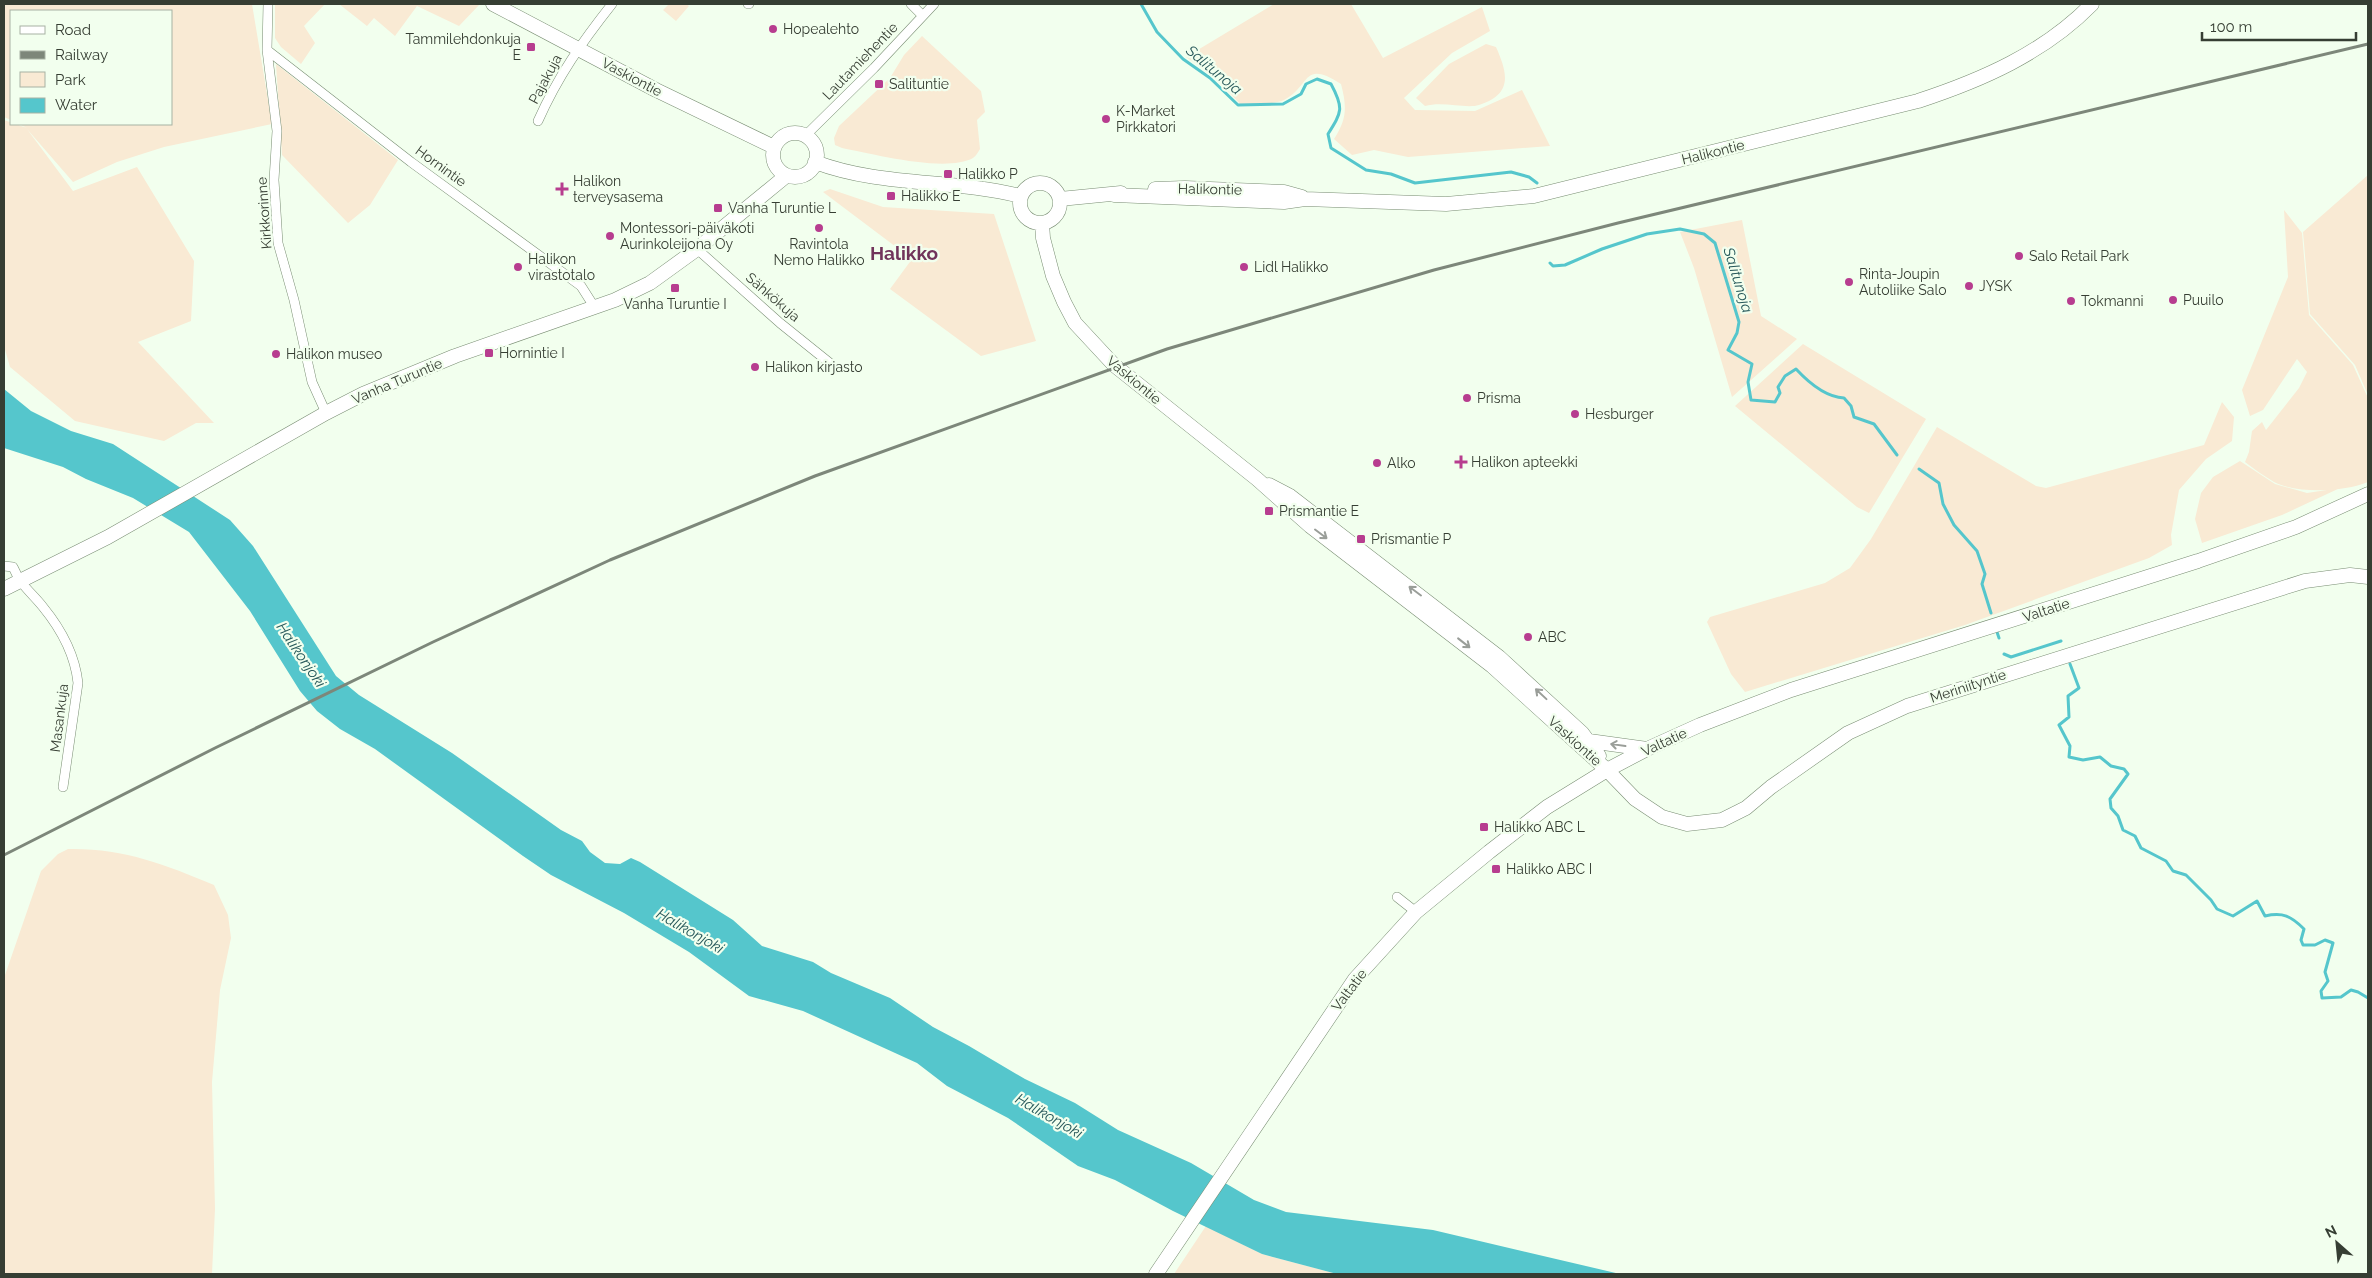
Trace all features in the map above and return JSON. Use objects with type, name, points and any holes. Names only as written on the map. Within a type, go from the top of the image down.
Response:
[{"type":"main road","name":"Vaskiontie","points":[[493,4],[576,50],[774,147]]},
{"type":"main road","name":"Halikontie","points":[[1060,199],[1114,195],[1152,189],[1185,188],[1284,192],[1305,199],[1416,204],[1470,202],[1534,196],[1918,101],[1963,86],[2025,56],[2075,21],[2092,4]]},
{"type":"main road","points":[[793,133],[805,136],[815,146],[813,168],[803,175],[786,176],[774,164],[774,147],[786,135],[793,133]]},
{"type":"main road","points":[[815,162],[828,167],[901,181],[1004,192],[1020,196]]},
{"type":"main road","name":"Vanha Turuntie","points":[[4,589],[108,537],[326,413],[363,394],[455,356],[595,308],[650,283],[697,249],[786,176]]},
{"type":"main road","points":[[1041,182],[1054,187],[1060,199],[1058,212],[1048,221],[1042,223],[1035,223],[1024,216],[1020,209],[1020,196],[1028,186],[1041,182]]},
{"type":"main road","name":"Vaskiontie","points":[[1042,223],[1043,238],[1053,276],[1075,323],[1114,365],[1258,479],[1310,526],[1492,666],[1607,770]]},
{"type":"main road","name":"Vaskiontie","points":[[1258,479],[1290,496],[1447,616],[1505,663],[1589,741],[1607,770]]},
{"type":"main road","name":"Valtatie","points":[[1156,1274],[1355,979],[1416,912],[1488,852],[1547,807],[1607,770],[1646,750],[1700,725],[1791,690],[2207,558],[2296,527],[2368,494]]},
{"type":"main road","name":"Meriniityntie","points":[[1607,770],[1635,798],[1662,817],[1687,824],[1722,820],[1746,808],[1771,787],[1848,733],[1907,706],[2304,580],[2350,575],[2368,577]]},
{"type":"main road","points":[[1589,741],[1646,750]]},
{"type":"street","name":"Kirkkorinne","points":[[268,4],[267,50],[277,131],[274,180],[278,243],[294,300],[310,374],[326,413]]},
{"type":"street","name":"Pajakuja","points":[[538,121],[553,87],[576,50],[612,4]]},
{"type":"street","points":[[911,4],[922,15]]},
{"type":"street","name":"Lautamiehentie","points":[[805,136],[874,68],[934,4]]},
{"type":"street","name":"Hornintie","points":[[267,50],[411,162],[581,286],[595,308]]},
{"type":"street","name":"Sähkökuja","points":[[697,249],[780,323],[832,364]]},
{"type":"street","name":"Masankuja","points":[[4,566],[13,567],[19,582],[50,616],[64,639],[76,666],[78,683],[63,787]]},
{"type":"street","points":[[1397,897],[1416,912]]},
{"type":"green space","points":[[4,4],[252,4],[272,124],[164,147],[117,162],[73,182],[27,129],[73,191],[137,167],[194,261],[191,321],[138,342],[214,423],[196,423],[164,441],[75,421],[10,367],[4,346],[4,120],[10,122],[10,125],[27,128],[21,125],[172,125],[172,10],[10,10],[10,120],[4,117]]},
{"type":"green space","points":[[275,4],[325,4],[304,26],[315,43],[301,64],[281,47],[275,38]]},
{"type":"green space","points":[[339,4],[480,4],[459,26],[417,6],[395,36],[374,18],[367,26]]},
{"type":"green space","points":[[669,4],[686,4],[689,6],[676,21],[663,10]]},
{"type":"green space","points":[[1274,4],[1351,4],[1383,58],[1482,7],[1490,31],[1452,53],[1404,98],[1415,110],[1475,111],[1522,90],[1550,146],[1408,157],[1374,150],[1352,155],[1334,139],[1345,113],[1341,84],[1319,74],[1313,74],[1308,77],[1293,94],[1280,102],[1241,105],[1215,77],[1186,57]]},
{"type":"green space","points":[[922,36],[981,91],[985,112],[977,120],[980,149],[976,155],[961,162],[945,164],[928,163],[890,158],[835,145],[834,138],[839,126],[890,78],[904,55]]},
{"type":"green space","points":[[1486,44],[1496,47],[1505,73],[1503,88],[1498,95],[1474,106],[1439,104],[1425,106],[1416,98],[1449,64]]},
{"type":"green space","points":[[276,64],[398,160],[370,205],[348,223],[282,155]]},
{"type":"green space","points":[[2368,175],[2368,395],[2355,365],[2310,314],[2303,232]]},
{"type":"green space","points":[[830,189],[883,207],[994,214],[1036,341],[981,356],[890,289],[912,259],[823,192]]},
{"type":"green space","points":[[2284,210],[2302,233],[2309,315],[2353,365],[2368,398],[2368,482],[2347,488],[2308,490],[2284,486],[2274,482],[2245,462],[2249,452],[2252,431],[2262,422],[2266,430],[2299,388],[2307,372],[2297,359],[2263,410],[2250,416],[2242,390],[2288,277]]},
{"type":"green space","points":[[1742,220],[1761,316],[1797,339],[1732,397],[1694,268],[1680,232]]},
{"type":"green space","points":[[1803,344],[1926,419],[1869,513],[1857,507],[1735,406]]},
{"type":"green space","points":[[2222,402],[2234,417],[2232,441],[2206,459],[2179,490],[2171,535],[2172,545],[2149,558],[1965,625],[1745,692],[1731,674],[1707,622],[1710,617],[1825,583],[1850,568],[1871,539],[1937,427],[2036,486],[2046,488],[2204,445]]},
{"type":"green space","points":[[2240,461],[2275,484],[2307,493],[2340,488],[2282,515],[2202,543],[2195,519],[2201,493],[2213,477]]},
{"type":"green space","points":[[68,849],[88,849],[125,854],[196,877],[214,885],[228,915],[231,938],[220,990],[212,1082],[215,1209],[212,1274],[4,1274],[4,978],[41,871],[58,854]]},
{"type":"green space","points":[[1206,1226],[1262,1254],[1337,1274],[1174,1274]]},
{"type":"water","name":"Halikonjoki","points":[[4,389],[31,411],[71,431],[113,444],[230,520],[253,546],[336,676],[359,695],[452,753],[561,830],[582,841],[590,852],[605,863],[620,864],[631,858],[640,862],[733,920],[762,946],[813,962],[831,973],[890,998],[933,1027],[1025,1079],[1075,1103],[1118,1130],[1191,1163],[1254,1200],[1286,1212],[1433,1230],[1620,1274],[1337,1274],[1262,1254],[1173,1211],[1115,1180],[1078,1166],[1008,1118],[947,1086],[917,1063],[803,1011],[749,996],[689,952],[624,913],[551,875],[375,749],[340,729],[317,711],[300,691],[250,611],[189,532],[133,498],[86,479],[63,467],[4,448]]},
{"type":"waterway","name":"Salitunoja","points":[[1141,4],[1157,32],[1183,59],[1210,78],[1238,105],[1283,104],[1301,94],[1306,84],[1317,79],[1331,84],[1338,99],[1340,110],[1328,134],[1331,148],[1366,170],[1391,174],[1415,183],[1511,172],[1529,177],[1537,183]]},
{"type":"waterway","name":"Salitunoja","points":[[1550,263],[1553,266],[1565,265],[1602,249],[1647,234],[1680,229],[1704,234],[1715,243],[1739,322],[1737,333],[1728,350],[1752,364],[1748,382],[1751,400],[1775,402],[1780,393],[1778,387],[1785,376],[1796,369],[1824,392],[1844,398],[1851,406],[1854,417],[1874,424],[1897,455]]},
{"type":"waterway","name":"Salitunoja","points":[[1919,469],[1939,483],[1943,504],[1954,525],[1977,551],[1985,574],[1982,584],[1991,613]]},
{"type":"waterway","name":"Salitunoja","points":[[1997,632],[1999,638]]},
{"type":"waterway","name":"Salitunoja","points":[[2004,654],[2011,657],[2061,641]]},
{"type":"waterway","name":"Salitunoja","points":[[2070,664],[2079,688],[2068,696],[2069,717],[2059,725],[2070,746],[2069,757],[2083,760],[2100,757],[2111,766],[2124,769],[2128,774],[2110,799],[2111,808],[2118,816],[2123,830],[2135,836],[2141,848],[2166,861],[2173,871],[2186,875],[2211,900],[2217,909],[2233,916],[2257,901],[2265,916],[2286,916],[2304,929],[2301,940],[2303,945],[2315,945],[2325,940],[2333,943],[2325,972],[2328,981],[2321,991],[2322,998],[2341,997],[2351,990],[2368,998]]},
{"type":"railway","points":[[4,855],[215,748],[433,642],[610,560],[815,476],[1167,349],[1434,270],[1618,223],[2368,44]]},
{"type":"place","name":"Hopealehto","points":[[773,29]]},
{"type":"place","name":"Tammilehdonkuja E","points":[[531,47]]},
{"type":"place","name":"Salituntie","points":[[879,84]]},
{"type":"place","name":"K-Market Pirkkatori","points":[[1106,119]]},
{"type":"place","name":"Halikko P","points":[[948,174]]},
{"type":"place","name":"Halikon terveysasema","points":[[562,189]]},
{"type":"place","name":"Halikko E","points":[[891,196]]},
{"type":"place","name":"Vanha Turuntie L","points":[[718,208]]},
{"type":"place","name":"Ravintola Nemo Halikko","points":[[819,228]]},
{"type":"place","name":"Montessori-päiväkoti Aurinkoleijona Oy","points":[[610,236]]},
{"type":"place","name":"Salo Retail Park","points":[[2019,256]]},
{"type":"place","name":"Halikon virastotalo","points":[[518,267]]},
{"type":"place","name":"Lidl Halikko","points":[[1244,267]]},
{"type":"place","name":"Rinta-Joupin Autoliike Salo","points":[[1849,282]]},
{"type":"place","name":"JYSK","points":[[1969,286]]},
{"type":"place","name":"Vanha Turuntie I","points":[[675,288]]},
{"type":"place","name":"Puuilo","points":[[2173,300]]},
{"type":"place","name":"Tokmanni","points":[[2071,301]]},
{"type":"place","name":"Hornintie I","points":[[489,353]]},
{"type":"place","name":"Halikon museo","points":[[276,354]]},
{"type":"place","name":"Halikon kirjasto","points":[[755,367]]},
{"type":"place","name":"Prisma","points":[[1467,398]]},
{"type":"place","name":"Hesburger","points":[[1575,414]]},
{"type":"place","name":"Halikon apteekki","points":[[1461,462]]},
{"type":"place","name":"Alko","points":[[1377,463]]},
{"type":"place","name":"Prismantie E","points":[[1269,511]]},
{"type":"place","name":"Prismantie P","points":[[1361,539]]},
{"type":"place","name":"ABC","points":[[1528,637]]},
{"type":"place","name":"Halikko ABC L","points":[[1484,827]]},
{"type":"place","name":"Halikko ABC I","points":[[1496,869]]},
{"type":"district","name":"Halikko","points":[[904,253]]}]
